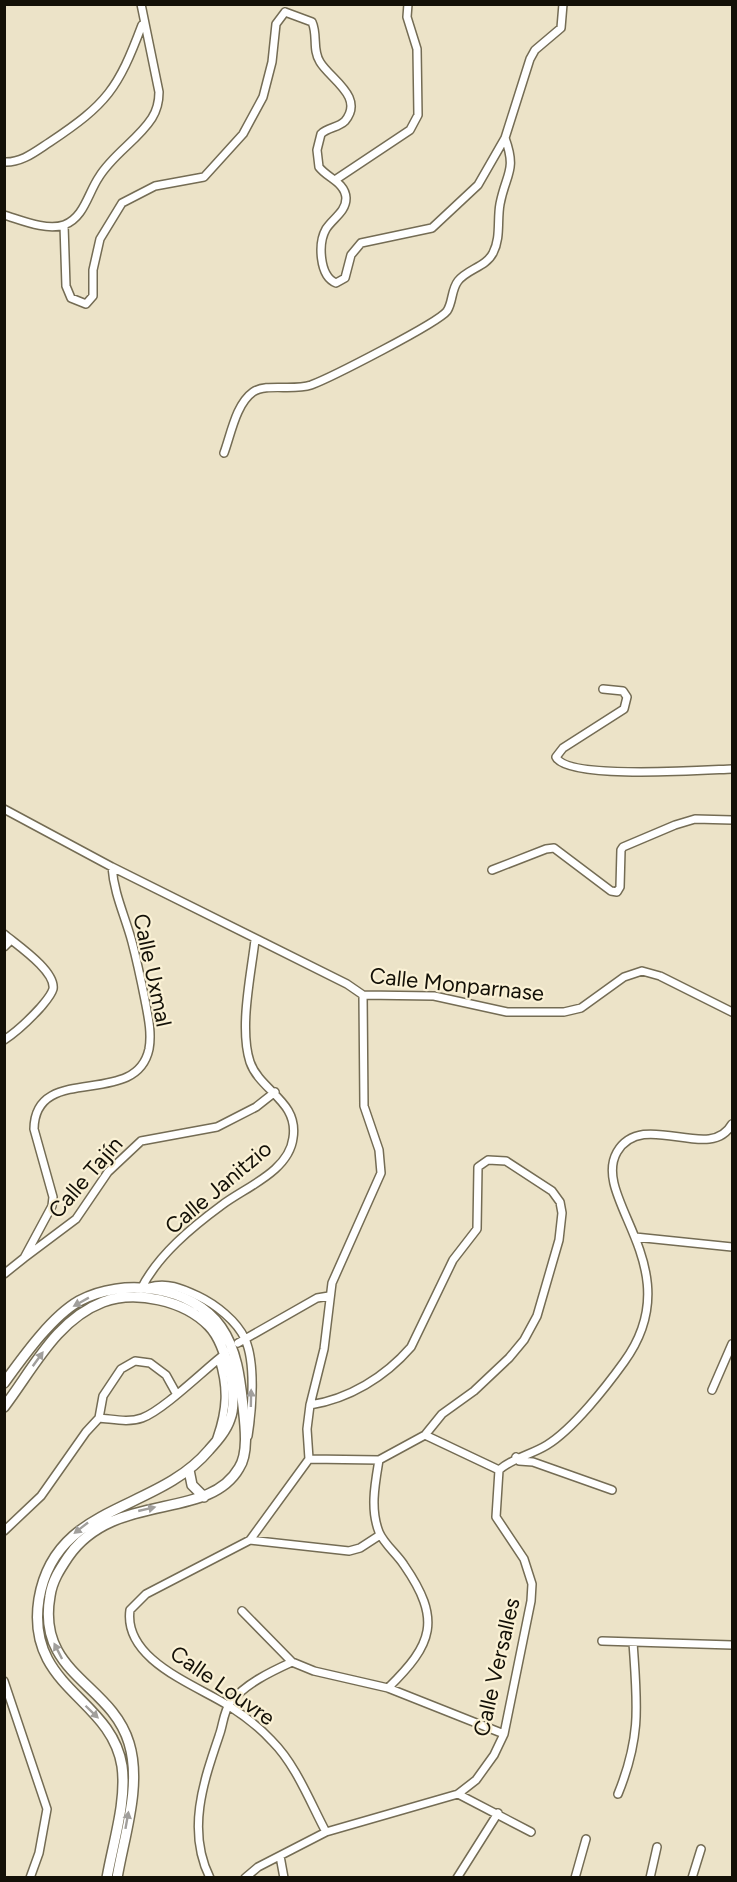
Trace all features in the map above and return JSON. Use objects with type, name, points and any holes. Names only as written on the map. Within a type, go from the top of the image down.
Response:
[{"type":"street","points":[[4,215],[51,227],[64,225],[80,213],[98,178],[115,154],[151,120],[156,110],[159,92],[143,23],[141,4]]},
{"type":"street","points":[[335,180],[410,130],[416,123],[418,115],[417,49],[407,16],[408,4]]},
{"type":"street","points":[[64,225],[66,286],[71,298],[86,304],[93,296],[93,270],[100,239],[123,203],[155,186],[204,177],[243,134],[263,97],[272,62],[276,24],[285,8],[312,22],[317,34],[317,57],[348,94],[350,103],[347,119],[339,126],[325,130],[318,141],[319,167],[344,190],[346,199],[341,212],[324,234],[322,253],[327,276],[336,283],[345,278],[351,255],[361,243],[432,228],[440,223],[456,204],[478,185],[505,138],[530,59],[535,50],[561,28],[563,4]]},
{"type":"street","points":[[4,162],[30,155],[91,114],[120,77],[143,23]]},
{"type":"street","points":[[224,453],[247,397],[256,390],[267,387],[295,389],[313,384],[406,337],[439,319],[447,311],[459,280],[488,261],[496,245],[500,203],[512,164],[505,138]]},
{"type":"street","points":[[603,689],[623,691],[627,697],[624,710],[563,748],[556,757],[564,765],[585,771],[732,770]]},
{"type":"street","name":"Calle Monparnase","points":[[4,809],[255,940],[347,984],[363,995],[434,996],[507,1012],[564,1012],[581,1008],[624,977],[642,971],[660,976],[732,1012]]},
{"type":"street","points":[[492,870],[554,848],[610,891],[617,892],[620,887],[623,847],[695,819],[732,820]]},
{"type":"street","name":"Calle Uxmal","points":[[4,1274],[24,1258],[52,1206],[53,1197],[34,1129],[34,1119],[39,1110],[55,1095],[66,1089],[129,1078],[146,1061],[149,1047],[148,1014],[132,941],[113,886],[112,867]]},
{"type":"street","points":[[4,934],[45,969],[53,983],[53,991],[18,1031],[4,1040]]},
{"type":"street","points":[[4,947],[11,940]]},
{"type":"street","name":"Calle Janitzio","points":[[143,1289],[155,1264],[177,1243],[221,1205],[284,1161],[293,1139],[293,1125],[284,1102],[251,1064],[249,1055],[248,1001],[255,940]]},
{"type":"street","points":[[310,1405],[339,1398],[369,1383],[384,1373],[411,1347],[453,1260],[477,1229],[478,1167],[488,1160],[506,1161],[552,1191],[560,1202],[562,1213],[559,1240],[537,1316],[524,1340],[496,1372],[442,1414],[425,1435],[379,1460],[309,1459],[310,1405],[324,1349],[329,1296],[336,1269],[381,1173],[379,1150],[364,1106],[363,995]]},
{"type":"street","name":"Calle Tajín","points":[[24,1258],[76,1220],[108,1172],[141,1141],[218,1127],[256,1107],[275,1092]]},
{"type":"street","points":[[425,1435],[499,1470],[516,1457],[547,1445],[584,1412],[626,1361],[638,1339],[649,1308],[645,1260],[613,1173],[614,1159],[621,1147],[637,1137],[650,1134],[711,1138],[726,1132],[732,1124]]},
{"type":"street","points":[[635,1238],[732,1247]]},
{"type":"street","points":[[4,1383],[34,1343],[78,1301],[108,1291],[143,1289],[163,1285],[184,1289],[221,1311],[245,1338],[252,1390],[251,1419],[240,1468],[227,1483],[204,1497],[124,1515],[96,1528],[71,1552],[57,1574],[50,1594],[49,1623],[57,1650],[74,1676],[112,1712],[131,1749],[133,1782],[117,1878]]},
{"type":"street","points":[[143,1289],[174,1295],[202,1308],[220,1326],[237,1364],[241,1392],[244,1456]]},
{"type":"street","points":[[238,1343],[317,1298],[329,1296]]},
{"type":"street","points":[[4,1407],[68,1323],[113,1299],[145,1298],[161,1301],[183,1309],[208,1325],[224,1351],[231,1382],[230,1419],[215,1443],[189,1470],[151,1495],[113,1509],[85,1524],[52,1560],[42,1587],[39,1626],[51,1666],[57,1677],[110,1732],[122,1764],[119,1808],[107,1878]]},
{"type":"street","points":[[712,1390],[732,1344]]},
{"type":"street","points":[[99,1418],[143,1418],[158,1409],[220,1358],[227,1402],[215,1443]]},
{"type":"street","points":[[4,1531],[41,1496],[86,1432],[99,1418],[100,1404],[106,1389],[112,1378],[128,1364],[141,1361],[157,1367],[176,1393]]},
{"type":"street","points":[[4,1390],[12,1396]]},
{"type":"street","points":[[516,1457],[519,1461],[533,1462],[612,1490]]},
{"type":"street","name":"Calle Louvre","points":[[309,1459],[250,1540],[146,1594],[130,1610],[128,1621],[140,1645],[168,1672],[228,1705],[251,1721],[274,1743],[326,1832]]},
{"type":"street","points":[[379,1460],[374,1504],[380,1535],[416,1584],[427,1607],[429,1623],[420,1653],[388,1688]]},
{"type":"street","points":[[189,1470],[192,1485],[204,1497]]},
{"type":"street","name":"Calle Versalles","points":[[245,1878],[258,1867],[326,1832],[458,1794],[476,1780],[488,1765],[504,1734],[527,1629],[532,1584],[524,1559],[496,1517],[499,1470]]},
{"type":"street","points":[[250,1540],[349,1551],[360,1548],[380,1535]]},
{"type":"street","points":[[242,1611],[292,1662],[314,1671],[388,1688],[504,1734]]},
{"type":"street","points":[[602,1641],[732,1645]]},
{"type":"street","points":[[618,1794],[630,1763],[636,1728],[633,1642]]},
{"type":"street","points":[[210,1878],[201,1852],[198,1818],[207,1774],[228,1705],[265,1675],[292,1662]]},
{"type":"street","points":[[4,1681],[7,1698],[47,1809],[39,1853],[30,1878]]},
{"type":"street","points":[[458,1794],[531,1832]]},
{"type":"street","points":[[457,1878],[498,1813]]},
{"type":"street","points":[[575,1878],[586,1839]]},
{"type":"street","points":[[650,1878],[657,1847]]},
{"type":"street","points":[[692,1878],[701,1849]]},
{"type":"street","points":[[279,1856],[284,1878]]},
{"type":"street","points":[[120,1861],[123,1878]]}]
